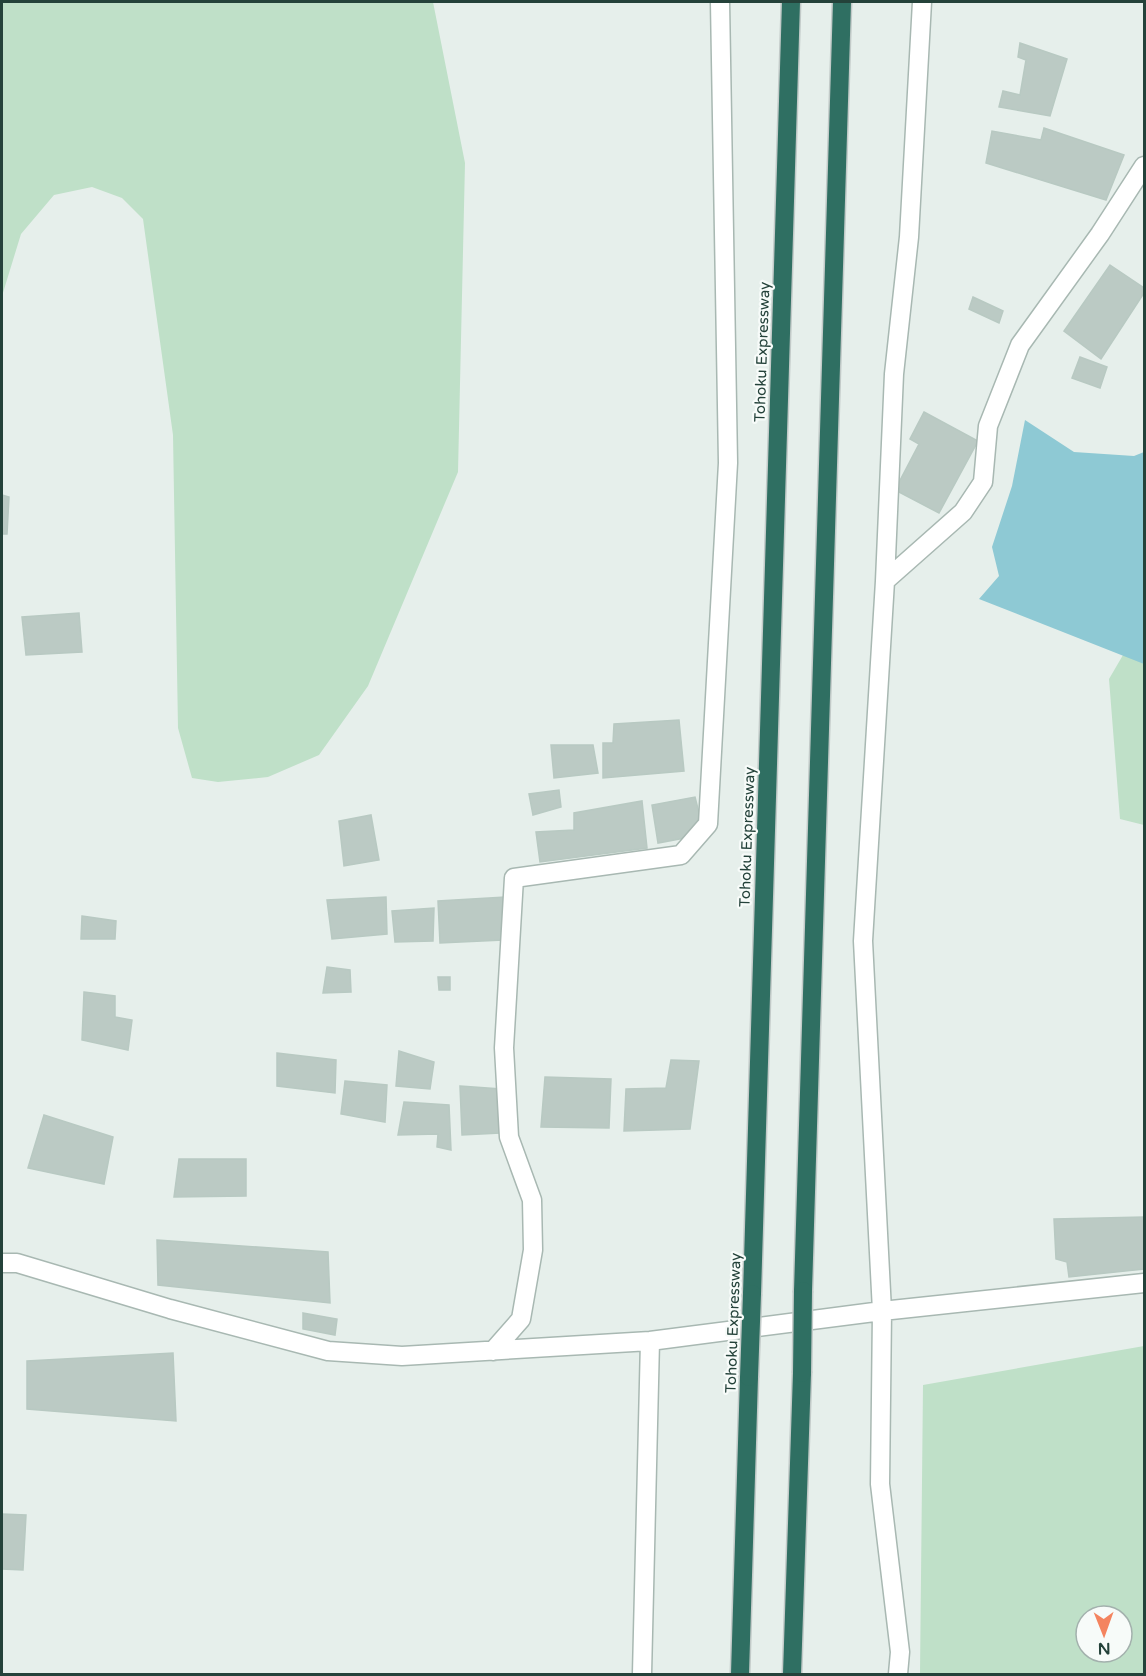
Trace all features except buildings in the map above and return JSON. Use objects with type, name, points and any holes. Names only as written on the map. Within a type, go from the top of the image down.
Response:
[{"type":"highway","name":"Tohoku Expressway","points":[[740,1674],[791,2]]},
{"type":"highway","points":[[792,1674],[842,2]]},
{"type":"street","points":[[493,1352],[521,1319],[533,1250],[532,1200],[509,1137],[504,1048],[514,878],[681,855],[708,824],[728,463],[720,2]]},
{"type":"street","points":[[898,1674],[900,1652],[880,1484],[882,1311],[863,941],[885,581],[894,374],[909,237],[922,2]]},
{"type":"street","points":[[885,581],[963,512],[983,482],[988,426],[1020,345],[1101,234],[1144,165]]},
{"type":"street","points":[[2,1263],[17,1263],[170,1310],[328,1352],[402,1356],[650,1341],[882,1311],[1144,1283]]},
{"type":"street","points":[[642,1674],[650,1341]]},
{"type":"green space","points":[[2,2],[433,2],[465,163],[458,472],[368,686],[319,755],[268,777],[218,782],[192,778],[178,728],[173,435],[143,219],[122,198],[92,187],[54,195],[21,234],[2,296]]},
{"type":"green space","points":[[1144,619],[1144,825],[1120,819],[1109,679]]},
{"type":"green space","points":[[1144,1346],[1144,1674],[920,1674],[923,1385]]},
{"type":"water","points":[[1025,420],[1074,452],[1134,456],[1144,452],[1144,664],[979,599],[999,576],[992,547],[1012,486]]}]
